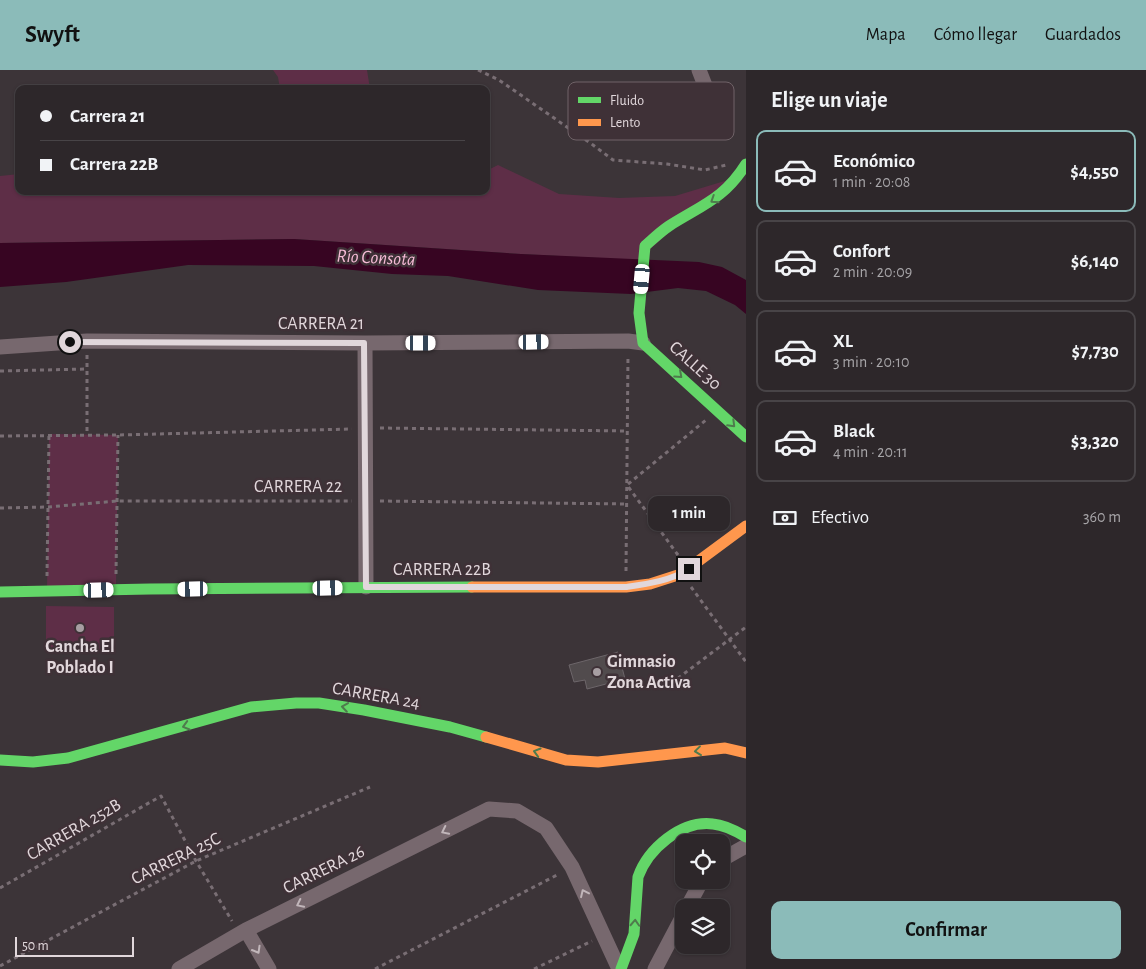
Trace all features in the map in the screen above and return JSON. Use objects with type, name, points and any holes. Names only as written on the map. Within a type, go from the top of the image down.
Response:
[{"type":"main road","points":[[635,342],[645,246],[667,227],[718,197],[736,180],[746,164]]},
{"type":"main road","name":"CALLE 30","points":[[635,342],[718,410],[746,437]]},
{"type":"main road","name":"CARRERA 22B","points":[[0,592],[366,587],[626,587],[650,584],[685,572],[746,526]]},
{"type":"main road","name":"CARRERA 24","points":[[0,760],[33,762],[68,758],[251,707],[296,703],[319,703],[364,710],[450,727],[566,760],[598,762],[725,748],[746,753]]},
{"type":"main road","points":[[620,969],[630,948],[635,929],[636,885],[646,859],[668,838],[701,823],[716,823],[746,837]]},
{"type":"street","points":[[699,70],[704,82]]},
{"type":"street","name":"CARRERA 21","points":[[0,348],[87,341],[635,342]]},
{"type":"street","points":[[364,343],[366,587]]},
{"type":"street","name":"CARRERA 26","points":[[179,969],[243,932],[489,809],[516,811],[546,828],[572,867]]},
{"type":"street","points":[[730,855],[746,846]]},
{"type":"street","points":[[572,867],[620,969]]},
{"type":"street","points":[[654,969],[675,930]]},
{"type":"street","points":[[243,932],[269,969]]},
{"type":"path","points":[[478,70],[499,80],[568,128]]},
{"type":"path","points":[[586,140],[613,160],[667,164],[705,170],[730,164]]},
{"type":"path","points":[[87,341],[87,434]]},
{"type":"path","points":[[626,587],[627,485],[635,342]]},
{"type":"path","points":[[0,371],[87,369]]},
{"type":"path","points":[[627,485],[718,410]]},
{"type":"path","points":[[47,592],[49,434]]},
{"type":"path","points":[[0,436],[49,434],[118,435],[116,589]]},
{"type":"path","points":[[627,485],[746,662]]},
{"type":"path","name":"CARRERA 22","points":[[0,508],[48,507],[117,501],[627,504]]},
{"type":"path","points":[[665,688],[746,627]]},
{"type":"path","name":"CARRERA 25C","points":[[0,966],[196,861],[370,787]]},
{"type":"path","name":"CARRERA 252B","points":[[0,888],[161,796],[196,861]]},
{"type":"path","points":[[196,861],[243,932]]},
{"type":"path","points":[[375,969],[572,867]]},
{"type":"path","points":[[534,969],[603,935]]},
{"type":"shaded area","points":[[273,70],[367,70],[369,85],[279,85],[278,77]]},
{"type":"shaded area","points":[[498,165],[559,194],[619,198],[675,196],[728,180],[638,260],[294,239],[0,243],[0,176],[15,174],[15,195],[490,195],[490,169]]},
{"type":"shaded area","points":[[49,434],[118,435],[116,589],[47,593]]},
{"type":"shaded area","name":"Cancha El Poblado I","points":[[46,606],[114,607],[114,651],[46,650]]},
{"type":"water","name":"Río Consota","points":[[294,239],[521,254],[699,262],[722,267],[746,280],[746,314],[735,305],[706,291],[678,288],[631,294],[538,290],[448,276],[392,274],[314,266],[188,265],[66,282],[0,287],[0,243]]},
{"type":"building","name":"Gimnasio Zona Activa","points":[[618,652],[625,679],[587,689],[585,680],[574,682],[569,665]]},
{"type":"traffic: fast","points":[[746,164],[738,176],[721,193],[669,226],[645,246],[639,313],[643,343],[746,437]]},
{"type":"traffic: fast","points":[[0,592],[472,587]]},
{"type":"traffic: fast","points":[[0,760],[33,762],[68,758],[251,707],[296,703],[319,703],[364,710],[450,727],[486,737]]},
{"type":"traffic: fast","points":[[621,969],[634,934],[638,877],[649,856],[667,839],[678,832],[701,824],[722,826],[746,837]]},
{"type":"traffic: slow","points":[[472,587],[626,587],[650,584],[681,574],[746,526]]},
{"type":"traffic: slow","points":[[486,737],[566,760],[598,762],[725,748],[746,753]]},
{"type":"place","name":"Cancha El Poblado I","points":[[80,628]]},
{"type":"place","name":"Gimnasio Zona Activa","points":[[597,672]]},
{"type":"route","points":[[70,342],[364,343],[366,587],[626,587],[650,584],[681,574],[689,569]]}]
